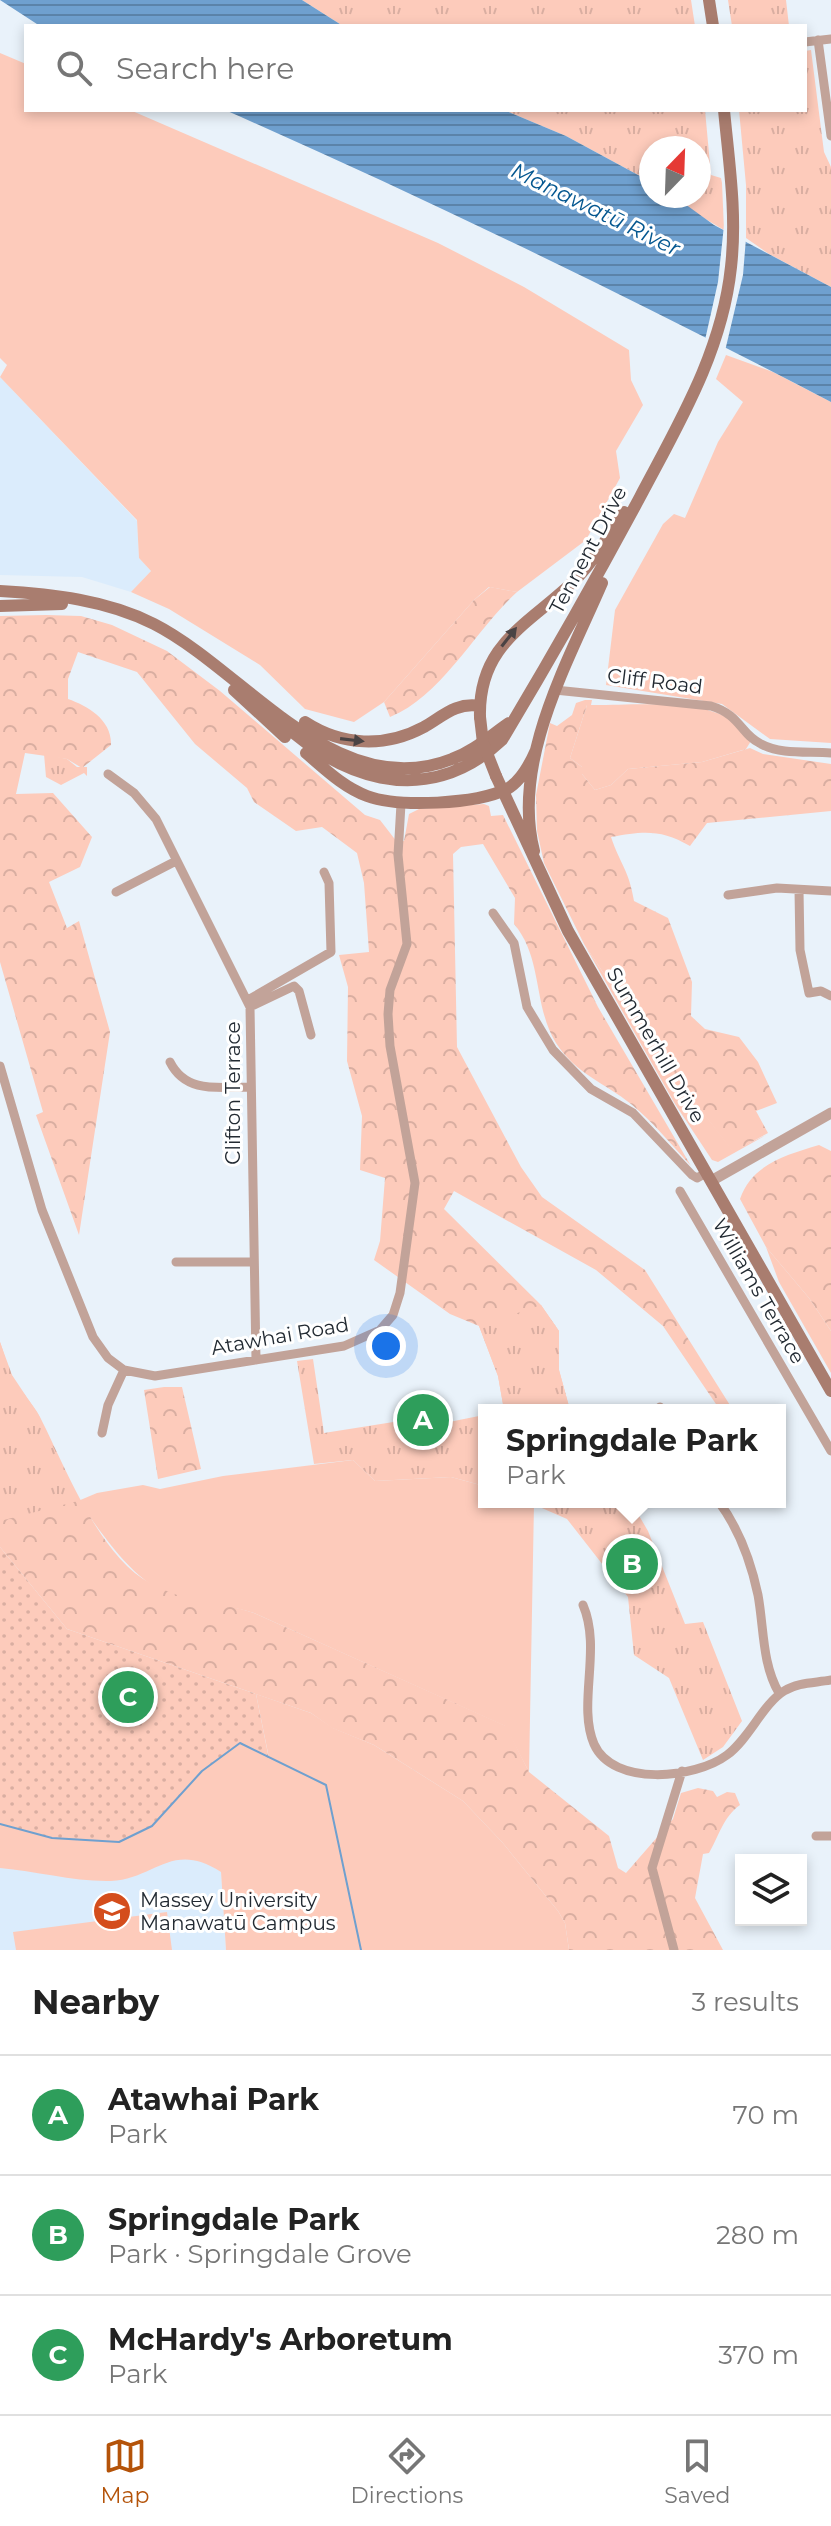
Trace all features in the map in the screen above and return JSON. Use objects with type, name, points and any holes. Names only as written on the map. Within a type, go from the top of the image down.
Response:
[{"type":"main road","points":[[709,0],[713,24]]},
{"type":"main road","name":"Tennent Drive","points":[[0,591],[109,606],[156,625],[211,663],[270,710],[292,735],[325,758],[363,774],[402,780],[435,776],[477,759],[502,740],[693,398],[725,303],[733,226],[732,178],[724,112]]},
{"type":"main road","points":[[211,663],[316,729],[355,742],[379,742],[406,735],[457,707],[480,711],[492,661],[504,643],[520,623],[566,589],[588,567],[663,453]]},
{"type":"main road","points":[[540,873],[530,816],[536,750],[555,690],[634,508]]},
{"type":"main road","name":"Tennent Drive","points":[[0,606],[109,606]]},
{"type":"main road","points":[[211,663],[251,708],[336,778],[366,795],[401,804],[503,790],[518,780],[536,750]]},
{"type":"main road","name":"Summerhill Drive","points":[[480,711],[483,743],[496,776],[568,931],[831,1391]]},
{"type":"street","points":[[807,42],[831,39]]},
{"type":"street","points":[[818,40],[831,136]]},
{"type":"street","name":"Cliff Road","points":[[555,690],[711,706],[731,714],[762,745],[788,751],[831,753]]},
{"type":"street","name":"Clifton Terrace","points":[[108,774],[127,786],[151,810],[249,1004],[256,1360]]},
{"type":"street","name":"Atawhai Road","points":[[124,1370],[155,1376],[344,1346],[370,1336],[393,1315],[400,1293],[415,1183],[390,1046],[388,1014],[390,990],[407,944],[398,855],[401,804]]},
{"type":"street","points":[[116,892],[176,861]]},
{"type":"street","points":[[249,1004],[331,952],[329,883],[324,872]]},
{"type":"street","points":[[728,895],[777,888],[831,891]]},
{"type":"street","points":[[799,890],[800,950],[809,993],[821,991],[831,996]]},
{"type":"street","points":[[493,913],[514,943],[527,1007],[553,1050],[591,1089],[633,1113],[694,1177],[709,1177],[831,1113]]},
{"type":"street","points":[[249,1004],[294,986],[299,991],[311,1035]]},
{"type":"street","points":[[170,1062],[178,1076],[196,1086],[250,1087]]},
{"type":"street","points":[[0,1066],[42,1210],[72,1287],[93,1337],[108,1358],[124,1370],[108,1405],[102,1433]]},
{"type":"street","name":"Williams Terrace","points":[[680,1191],[831,1451]]},
{"type":"street","points":[[176,1262],[253,1262]]},
{"type":"street","points":[[722,1508],[746,1551],[758,1594],[769,1672],[779,1693]]},
{"type":"street","points":[[583,1605],[591,1625],[591,1733],[599,1753],[612,1765],[631,1772],[682,1771],[726,1756],[744,1740],[779,1693],[794,1685],[831,1680]]},
{"type":"street","points":[[674,1950],[652,1868],[682,1771]]},
{"type":"street","points":[[816,1836],[831,1836]]},
{"type":"shaded area","points":[[0,377],[137,521],[139,558],[151,571],[131,592],[82,577],[0,575]]},
{"type":"shaded area","name":"Massey University Manawatū Campus","points":[[0,1824],[202,1859],[221,1872],[226,1950],[0,1950]]},
{"type":"green space","points":[[302,0],[691,0],[695,24],[340,24]]},
{"type":"green space","points":[[728,0],[786,0],[789,24],[732,24]]},
{"type":"green space","points":[[811,50],[824,152],[831,167],[831,287],[746,238],[746,185],[739,112],[807,112],[807,51]]},
{"type":"green space","points":[[0,53],[24,63],[24,112],[135,112],[438,243],[524,287],[629,350],[631,380],[643,405],[616,451],[620,478],[586,540],[517,592],[489,587],[384,702],[354,722],[305,709],[260,665],[169,609],[131,592],[151,571],[139,558],[137,520],[0,377],[7,365],[0,358]]},
{"type":"green space","points":[[509,112],[705,112],[707,136],[639,136],[639,176],[566,136]]},
{"type":"green space","points":[[711,175],[721,178],[724,230],[687,208],[711,208]]},
{"type":"green space","points":[[726,355],[773,372],[831,402],[831,743],[770,739],[722,704],[606,685],[615,610],[663,524],[674,514],[685,518],[718,442],[743,402],[716,379]]},
{"type":"green space","points":[[490,587],[517,592],[426,694],[390,717],[384,702],[474,600]]},
{"type":"green space","points":[[0,616],[81,616],[112,625],[167,651],[220,691],[365,815],[380,820],[397,842],[404,841],[409,814],[419,809],[484,804],[489,806],[491,816],[503,815],[598,1007],[691,1166],[639,1111],[572,1063],[556,1043],[544,1014],[530,952],[514,924],[515,898],[483,844],[461,847],[453,854],[457,1047],[521,1167],[542,1197],[645,1270],[729,1404],[716,1404],[663,1326],[596,1270],[454,1191],[444,1209],[541,1305],[559,1331],[559,1370],[568,1404],[503,1404],[498,1376],[479,1326],[450,1314],[374,1260],[380,1241],[385,1178],[360,1170],[362,1116],[347,1061],[348,987],[339,955],[369,952],[364,883],[357,853],[322,827],[296,831],[254,802],[247,788],[195,744],[137,672],[78,652],[68,679],[68,699],[91,710],[103,721],[108,728],[111,745],[82,768],[67,759],[25,753],[16,794],[53,793],[92,837],[80,867],[49,882],[67,928],[79,921],[110,1032],[79,1235],[36,1115],[43,1112],[0,962]]},
{"type":"green space","points":[[592,700],[591,705],[587,705],[570,758],[582,767],[582,774],[595,790],[611,785],[628,769],[702,762],[750,748],[763,754],[831,764],[831,811],[707,823],[690,846],[652,833],[611,837],[627,874],[634,901],[668,918],[692,982],[691,1016],[705,1029],[739,1037],[758,1062],[777,1103],[756,1111],[768,1133],[733,1152],[654,1049],[584,944],[544,863],[537,831],[536,795],[550,723],[557,726],[572,715],[576,703]]},
{"type":"green space","points":[[660,704],[699,708],[729,719],[751,741],[746,749],[702,762],[628,769],[611,785],[595,790],[582,774],[582,767],[570,758],[587,705]]},
{"type":"green space","points":[[44,754],[67,759],[77,767],[87,767],[87,776],[84,773],[61,785],[46,777]]},
{"type":"green space","points":[[584,944],[654,1049],[733,1151],[768,1134],[718,1162],[712,1160],[675,1104]]},
{"type":"green space","points":[[819,1145],[831,1151],[831,1331],[809,1298],[766,1247],[740,1199],[745,1187],[762,1169],[783,1157]]},
{"type":"green space","points":[[766,1247],[809,1298],[831,1331],[831,1373],[779,1282]]},
{"type":"green space","points":[[541,1305],[559,1331],[559,1370],[568,1404],[503,1404],[498,1376],[479,1326]]},
{"type":"green space","points":[[0,1342],[12,1376],[40,1417],[99,1532],[132,1570],[150,1583],[177,1595],[254,1613],[506,1726],[529,1772],[609,1836],[618,1868],[626,1873],[673,1819],[681,1793],[698,1788],[713,1791],[717,1797],[727,1792],[735,1793],[740,1805],[725,1821],[709,1853],[703,1854],[695,1898],[723,1950],[569,1950],[565,1923],[558,1911],[502,1842],[463,1801],[374,1745],[332,1728],[311,1713],[67,1629],[0,1547]]},
{"type":"green space","points":[[0,1342],[12,1375],[38,1414],[78,1501],[0,1521]]},
{"type":"green space","points":[[313,1359],[324,1433],[425,1417],[449,1422],[478,1416],[478,1484],[451,1477],[375,1481],[353,1460],[314,1464],[297,1361]]},
{"type":"green space","points":[[182,1387],[201,1469],[158,1479],[144,1390]]},
{"type":"green space","points":[[353,1460],[375,1481],[451,1477],[478,1484],[478,1508],[534,1508],[529,1772],[505,1726],[254,1613],[187,1601],[153,1586],[124,1561],[78,1501],[97,1493],[143,1485],[160,1489],[223,1476]]},
{"type":"green space","points":[[542,1508],[635,1508],[648,1531],[685,1624],[703,1622],[742,1721],[723,1747],[703,1760],[669,1678],[634,1655],[628,1597],[567,1519]]},
{"type":"green space","points":[[0,1547],[67,1629],[256,1694],[269,1759],[240,1743],[202,1771],[152,1826],[119,1842],[52,1838],[0,1824]]},
{"type":"green space","points":[[256,1694],[311,1713],[333,1728],[374,1745],[463,1801],[502,1842],[558,1911],[565,1923],[569,1950],[226,1950],[221,1872],[204,1863],[176,1860],[126,1879],[111,1881],[0,1868],[0,1824],[119,1842],[152,1826],[202,1771],[240,1743],[269,1758]]},
{"type":"green space","points":[[167,1912],[172,1950],[16,1950],[13,1932]]},
{"type":"water","points":[[0,0],[302,0],[340,24],[37,24]]},
{"type":"water","name":"Manawatū River","points":[[229,112],[509,112],[566,136],[639,176],[639,208],[691,208],[714,225],[831,287],[831,402],[681,325],[531,251]]},
{"type":"pier","points":[[724,225],[746,238],[743,275],[725,351],[705,340],[718,282]]},
{"type":"waterway","points":[[0,1824],[52,1838],[119,1842],[152,1826],[202,1771],[240,1743],[326,1785],[361,1950]]},
{"type":"place","name":"Atawhai Park","points":[[423,1420]]},
{"type":"place","name":"Springdale Park","points":[[632,1564]]},
{"type":"place","name":"McHardy's Arboretum","points":[[128,1697]]},
{"type":"place","name":"Massey University Manawatū Campus","points":[[112,1911]]}]
